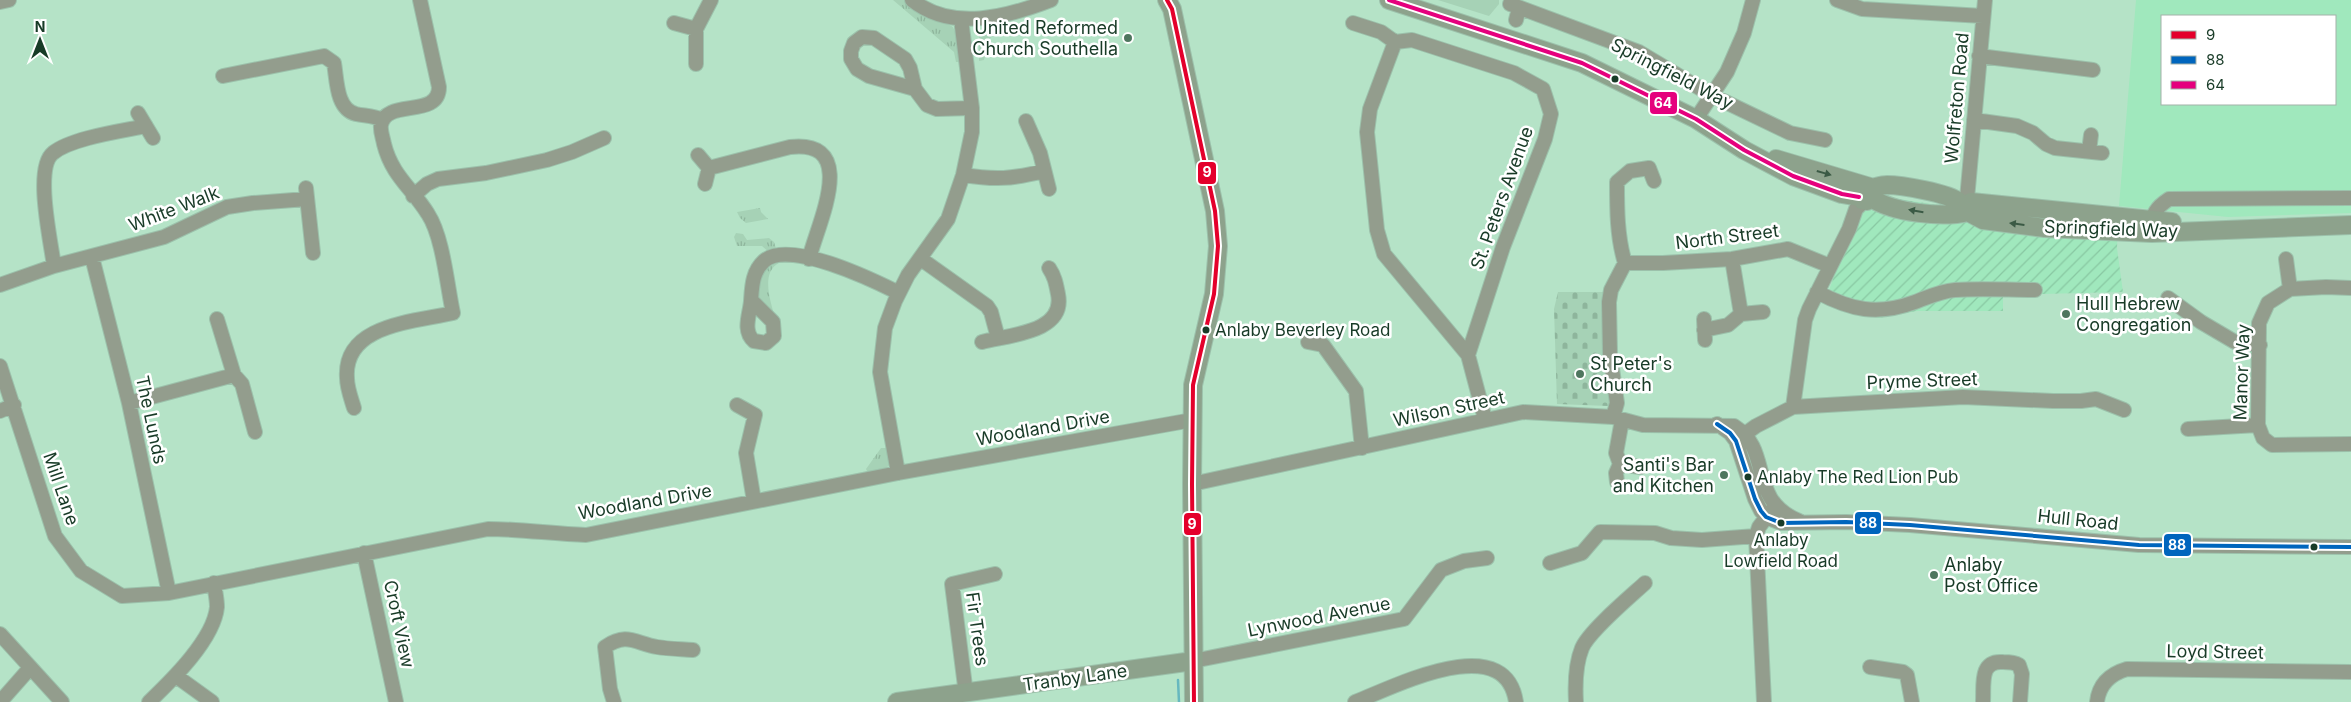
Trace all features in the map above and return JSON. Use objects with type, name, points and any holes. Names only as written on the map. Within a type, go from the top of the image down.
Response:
[{"type":"main road","name":"Springfield Way","points":[[1389,0],[1582,63],[1696,119],[1744,150],[1849,180],[1866,194],[1887,185],[1952,197],[1965,205],[2152,226],[2258,230],[2351,225]]},
{"type":"main road","points":[[1170,3],[1215,211],[1218,246],[1214,294],[1193,385],[1194,702]]},
{"type":"main road","name":"Tranby Lane","points":[[897,702],[966,694],[1193,661]]},
{"type":"street","points":[[0,2],[10,0]]},
{"type":"street","points":[[354,408],[347,384],[347,369],[350,356],[361,341],[372,332],[385,328],[453,313],[436,231],[429,215],[398,177],[390,162],[381,129],[383,120],[392,112],[431,103],[438,95],[439,87],[420,0]]},
{"type":"street","points":[[695,69],[696,29],[711,0]]},
{"type":"street","points":[[912,0],[934,14],[961,19],[985,18],[1028,8],[1051,0]]},
{"type":"street","points":[[1696,119],[1730,64],[1744,33],[1753,0]]},
{"type":"street","points":[[1837,0],[1862,9],[1983,16]]},
{"type":"street","name":"Wolfreton Road","points":[[1965,205],[1985,0]]},
{"type":"street","name":"Springfield Way","points":[[1515,11],[1639,52],[1711,95],[1790,133],[1825,140]]},
{"type":"street","points":[[898,473],[880,372],[885,328],[899,293],[948,219],[963,175],[972,132],[972,108],[961,19]]},
{"type":"street","points":[[674,23],[696,29]]},
{"type":"street","points":[[1353,23],[1381,32],[1395,42],[1370,109],[1367,132],[1377,230],[1384,254],[1468,355],[1485,420]]},
{"type":"street","points":[[915,89],[869,76],[857,69],[851,59],[850,51],[854,43],[862,37],[874,38],[905,58],[910,68],[915,89],[926,105],[937,109],[972,108]]},
{"type":"street","name":"St. Peters Avenue","points":[[1395,42],[1412,40],[1514,73],[1543,89],[1551,114],[1545,139],[1503,247],[1468,355]]},
{"type":"street","points":[[222,76],[324,56],[334,63],[341,102],[345,107],[356,114],[383,120]]},
{"type":"street","points":[[1979,56],[2093,70]]},
{"type":"street","points":[[138,113],[153,138]]},
{"type":"street","points":[[1974,120],[2017,126],[2033,133],[2046,144],[2056,148],[2096,152],[2091,135]]},
{"type":"street","points":[[1026,121],[1040,153],[1049,189]]},
{"type":"street","points":[[54,266],[43,182],[44,165],[52,153],[68,144],[146,126]]},
{"type":"street","points":[[413,196],[427,184],[438,179],[486,173],[547,160],[572,152],[604,138]]},
{"type":"street","points":[[708,168],[790,147],[802,146],[814,149],[822,155],[828,163],[832,179],[810,259]]},
{"type":"street","points":[[698,155],[708,168],[705,184]]},
{"type":"street","points":[[1616,482],[1616,473],[1620,464],[1616,453],[1617,402],[1610,346],[1609,302],[1612,290],[1625,263],[1621,252],[1617,215],[1617,182],[1630,171],[1649,168],[1654,181]]},
{"type":"street","points":[[963,175],[993,179],[1013,179],[1044,172]]},
{"type":"street","name":"White Walk","points":[[0,285],[54,266],[164,237],[227,207],[306,194],[312,254]]},
{"type":"street","points":[[1741,437],[1756,426],[1793,407],[1796,398],[1805,320],[1849,229],[1856,209],[1866,194]]},
{"type":"street","points":[[2152,226],[2158,206],[2169,199],[2351,198]]},
{"type":"street","name":"North Street","points":[[1625,263],[1732,259],[1788,249],[1830,266]]},
{"type":"street","points":[[751,300],[753,279],[764,261],[780,255],[810,259],[864,276],[899,293]]},
{"type":"street","name":"The Lunds","points":[[92,257],[129,403],[168,593]]},
{"type":"street","points":[[920,259],[986,306],[991,312],[998,338]]},
{"type":"street","points":[[1732,259],[1741,314]]},
{"type":"street","points":[[2286,259],[2290,289]]},
{"type":"street","points":[[982,342],[1023,334],[1048,323],[1057,314],[1060,302],[1056,272]]},
{"type":"street","name":"Manor Way","points":[[2351,288],[2290,289],[2268,303],[2259,323],[2258,425],[2263,438],[2272,445],[2351,444]]},
{"type":"street","points":[[1817,292],[1849,308],[1865,311],[1882,310],[1913,303],[1932,295],[1954,290],[2035,290]]},
{"type":"street","points":[[2168,297],[2201,322],[2235,342],[2260,345]]},
{"type":"street","points":[[1704,330],[1728,325],[1741,314],[1763,312]]},
{"type":"street","points":[[217,318],[234,375],[242,384],[255,432]]},
{"type":"street","points":[[1306,341],[1323,345],[1356,392],[1362,448]]},
{"type":"street","name":"Mill Lane","points":[[0,366],[55,536],[81,571],[122,596],[168,593],[214,583]]},
{"type":"street","points":[[129,403],[234,375]]},
{"type":"street","name":"Pryme Street","points":[[1793,407],[1964,397],[2081,402],[2096,399],[2124,410]]},
{"type":"street","points":[[737,405],[755,415],[746,453],[754,501]]},
{"type":"street","points":[[0,411],[14,406]]},
{"type":"street","name":"Wilson Street","points":[[1192,484],[1523,412],[1617,418],[1643,425],[1717,424],[1730,434],[1741,437],[1755,499],[1770,512]]},
{"type":"street","name":"Woodland Drive","points":[[214,583],[488,529],[522,529],[561,534],[586,534],[898,473],[1192,420]]},
{"type":"street","points":[[2188,429],[2258,425]]},
{"type":"street","points":[[1620,464],[1640,467]]},
{"type":"street","points":[[1764,702],[1756,536],[1770,512]]},
{"type":"street","name":"Hull Road","points":[[1770,512],[1781,523],[1802,522],[1943,527],[2140,545],[2351,547]]},
{"type":"street","points":[[1550,563],[1582,553],[1600,532],[1656,533],[1671,538],[1702,540],[1756,536]]},
{"type":"street","name":"Croft View","points":[[364,553],[396,702]]},
{"type":"street","name":"Lynwood Avenue","points":[[1193,661],[1404,619],[1441,570],[1464,562],[1487,559]]},
{"type":"street","name":"Fir Trees","points":[[966,694],[952,584],[995,574]]},
{"type":"street","points":[[149,702],[176,676],[208,632],[217,608],[214,583]]},
{"type":"street","points":[[1576,702],[1575,679],[1583,646],[1611,614],[1642,590]]},
{"type":"street","points":[[0,634],[62,702]]},
{"type":"street","points":[[614,702],[610,689],[605,646],[617,639],[636,640],[656,647],[692,650]]},
{"type":"street","points":[[1911,660],[1907,675],[1912,702]]},
{"type":"street","points":[[1983,702],[1986,670],[1990,663],[1995,661],[2019,665],[2022,674],[2020,702]]},
{"type":"street","points":[[1355,702],[1451,666],[1476,666],[1497,671],[1514,688],[1516,702]]},
{"type":"street","points":[[0,702],[30,668]]},
{"type":"street","points":[[1870,668],[1903,672],[1907,675]]},
{"type":"street","name":"Loyd Street","points":[[2097,702],[2099,692],[2109,677],[2127,669],[2351,672]]},
{"type":"street","points":[[176,676],[212,702]]},
{"type":"shaded area","points":[[2136,0],[2351,0],[2351,213],[2228,217],[2119,206]]},
{"type":"shaded area","points":[[1866,194],[2016,217],[2118,226],[2117,248],[2123,292],[2003,295],[2003,311],[1917,311],[1879,318],[1824,304],[1837,268],[1855,234]]},
{"type":"green space","points":[[893,0],[907,0],[953,27],[961,62],[956,62],[954,52]]},
{"type":"green space","points":[[1438,0],[1499,0],[1499,4],[1489,16]]},
{"type":"green space","points":[[1006,25],[1005,29],[990,38],[984,60],[979,61],[979,32]]},
{"type":"green space","points":[[760,208],[761,212],[768,219],[746,223],[737,212]]},
{"type":"green space","points":[[736,233],[743,234],[747,240],[769,238],[774,242],[777,252],[771,254],[762,246],[737,246],[734,237]]},
{"type":"green space","points":[[777,259],[796,259],[795,263],[779,263],[770,274],[768,288],[775,318],[755,294],[759,274]]},
{"type":"green space","points":[[1558,292],[1608,292],[1611,402],[1608,406],[1557,404],[1554,309]]},
{"type":"green space","points":[[881,448],[887,448],[889,465],[885,470],[868,473],[866,469]]},
{"type":"waterway","points":[[1178,680],[1179,702]]},
{"type":"transit line","name":"9","points":[[1167,0],[1172,9],[1215,211],[1218,246],[1214,294],[1193,385],[1194,702]]},
{"type":"transit line","name":"64","points":[[1389,0],[1582,63],[1696,119],[1744,150],[1793,176],[1842,194],[1859,197]]},
{"type":"transit line","name":"88","points":[[1717,424],[1730,433],[1736,441],[1755,499],[1761,511],[1766,517],[1781,523],[1846,522],[1910,525],[2139,545],[2351,547]]},
{"type":"place","name":"United Reformed Church Southella","points":[[1128,38]]},
{"type":"place","name":"Hull Hebrew Congregation","points":[[2066,314]]},
{"type":"place","name":"Anlaby Beverley Road","points":[[1206,330]]},
{"type":"place","name":"St Peter's Church","points":[[1580,374]]},
{"type":"place","name":"Santi's Bar and Kitchen","points":[[1724,475]]},
{"type":"place","name":"Anlaby The Red Lion Pub","points":[[1748,477]]},
{"type":"place","name":"Anlaby Lowfield Road","points":[[1781,523]]},
{"type":"place","name":"Anlaby Post Office","points":[[1934,575]]}]
